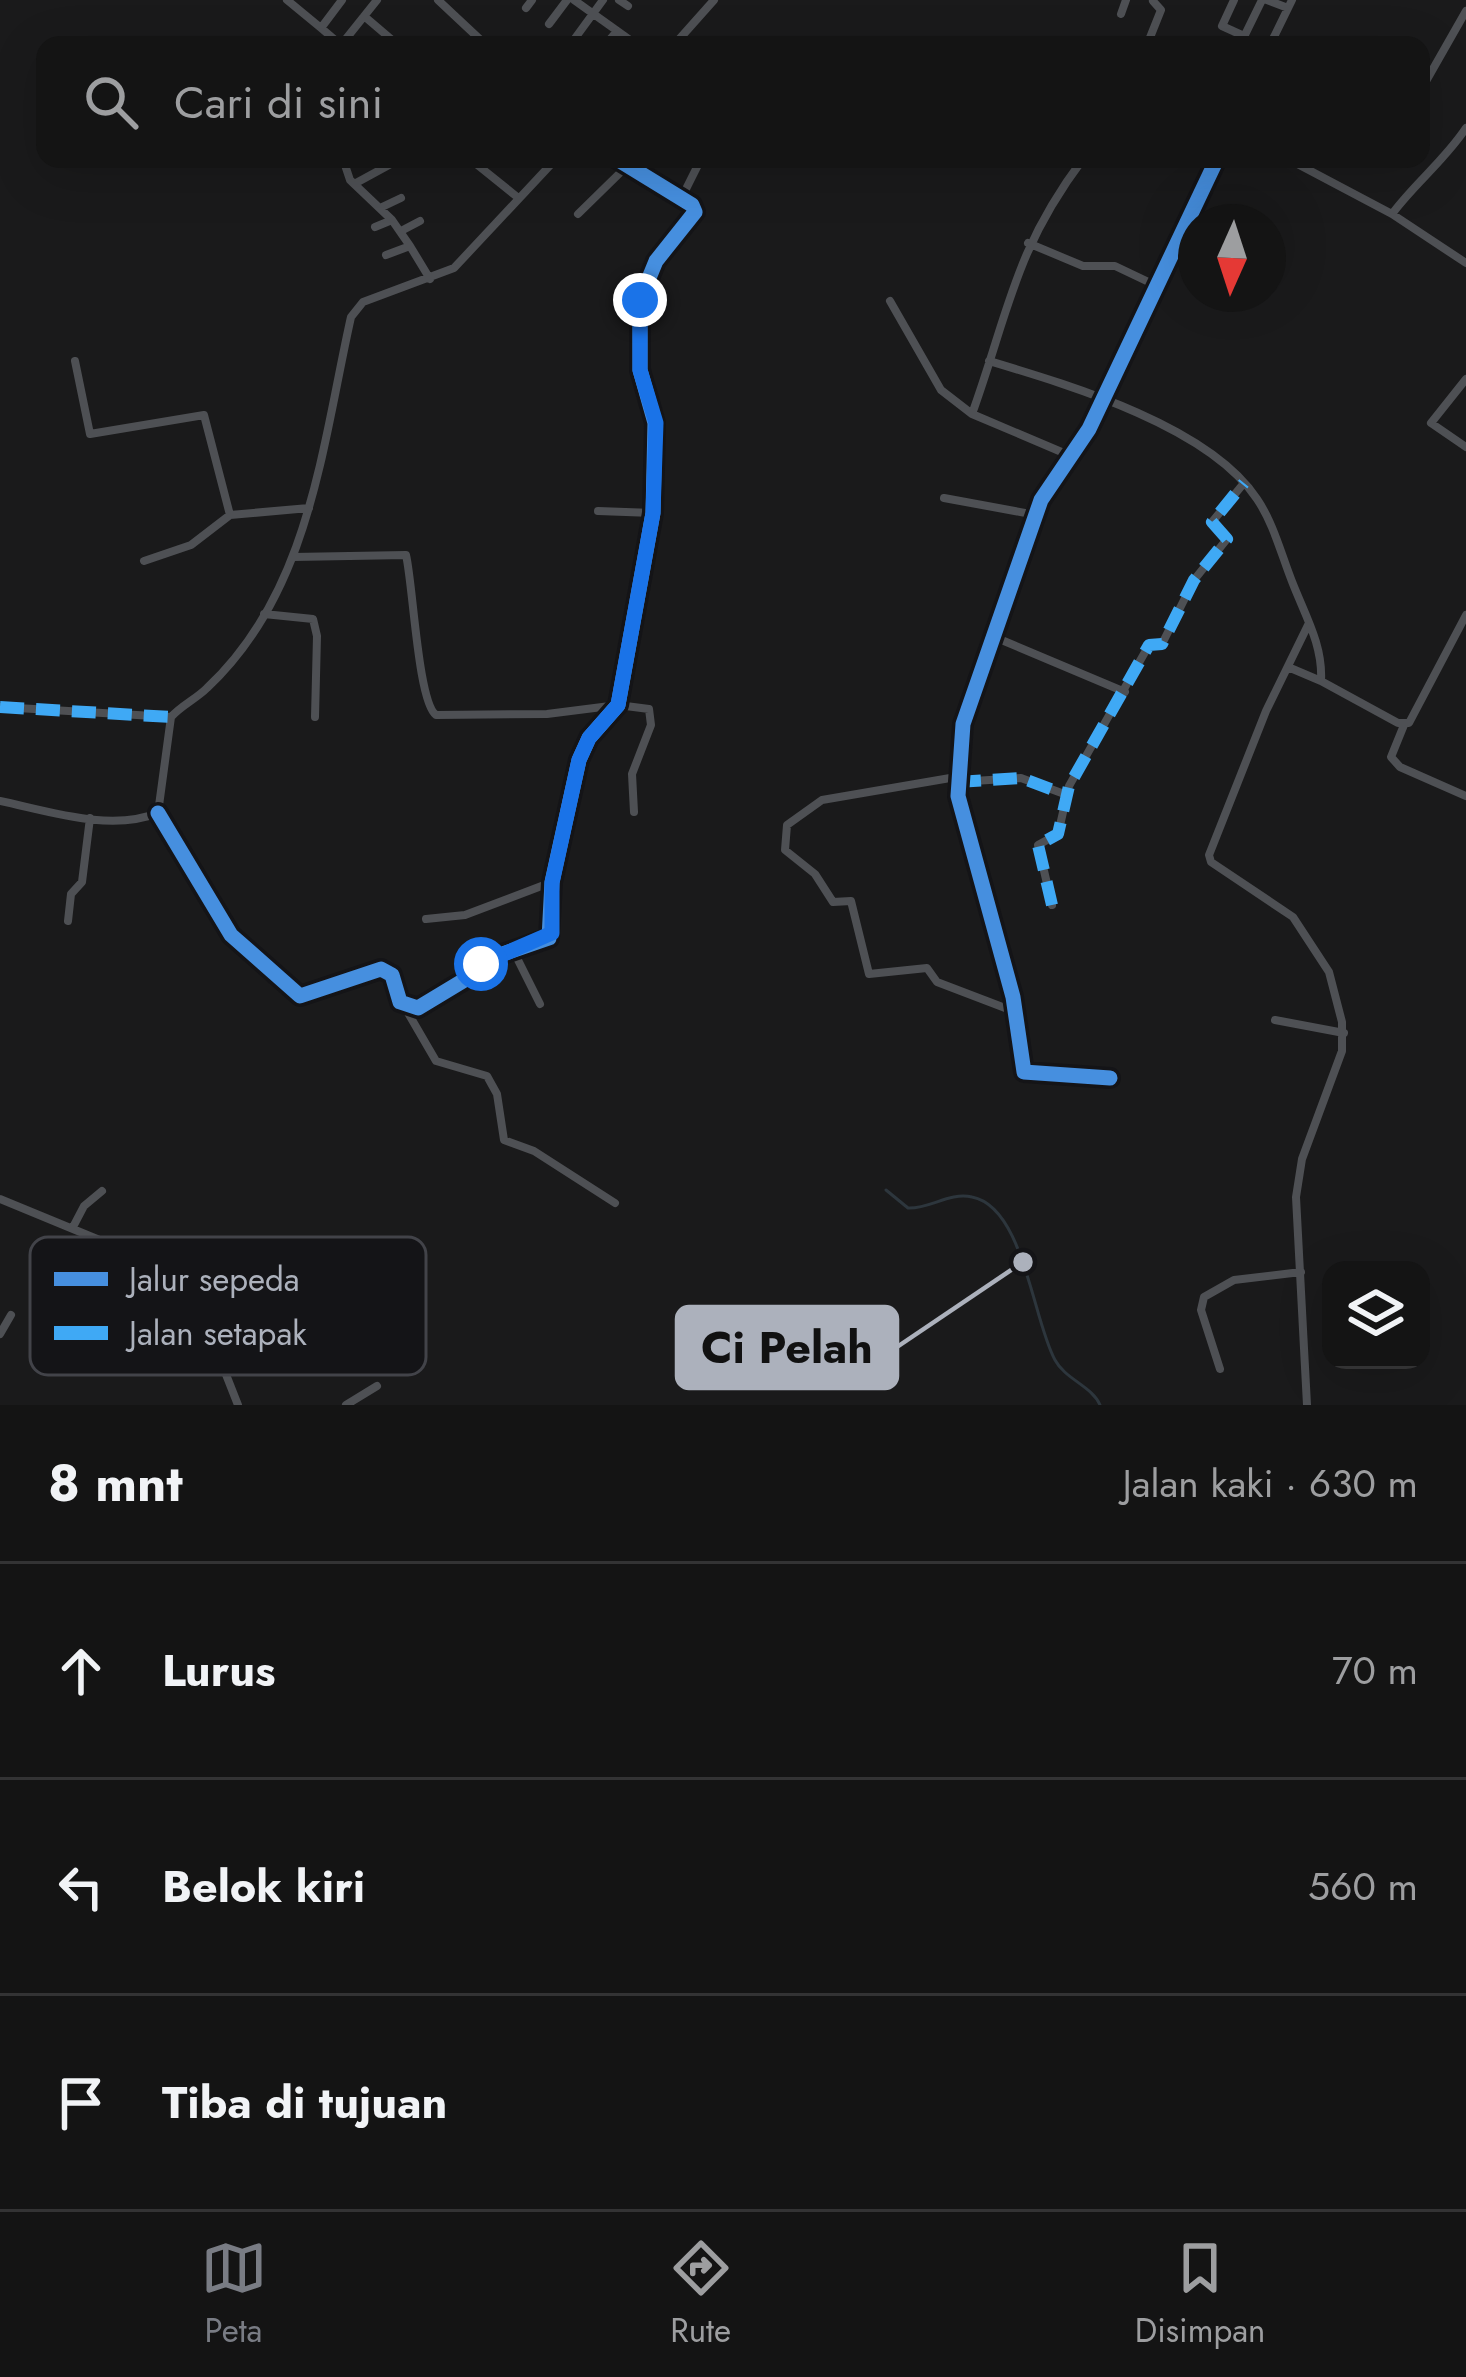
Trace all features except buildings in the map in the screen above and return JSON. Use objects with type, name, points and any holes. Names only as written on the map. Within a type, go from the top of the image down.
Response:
[{"type":"street","points":[[321,28],[342,0]]},
{"type":"street","points":[[348,36],[377,0]]},
{"type":"street","points":[[438,0],[476,36]]},
{"type":"street","points":[[549,24],[570,0],[624,36]]},
{"type":"street","points":[[577,36],[603,0]]},
{"type":"street","points":[[682,36],[714,0]]},
{"type":"street","points":[[1121,14],[1126,0]]},
{"type":"street","points":[[1234,0],[1222,26],[1235,36]]},
{"type":"street","points":[[1245,36],[1264,0],[1290,4],[1274,36]]},
{"type":"street","points":[[1151,36],[1161,10],[1153,1]]},
{"type":"street","points":[[293,2],[330,36]]},
{"type":"street","points":[[1430,74],[1466,11]]},
{"type":"street","points":[[364,16],[387,36]]},
{"type":"street","points":[[612,36],[616,31]]},
{"type":"street","points":[[1392,214],[1411,188],[1443,162],[1466,128]]},
{"type":"street","points":[[347,168],[355,184],[401,231],[430,279]]},
{"type":"street","points":[[355,184],[384,168]]},
{"type":"street","points":[[485,168],[518,194]]},
{"type":"street","points":[[0,707],[171,717],[209,686],[262,614],[311,508],[351,317],[363,302],[430,279],[463,260],[546,168]]},
{"type":"street","points":[[578,214],[625,168]]},
{"type":"street","points":[[404,1006],[429,1004],[488,959],[552,933],[552,883],[581,751],[618,705],[653,513],[656,423],[640,370],[639,310],[648,274],[695,212],[628,168]]},
{"type":"street","points":[[681,199],[696,168]]},
{"type":"street","points":[[972,414],[1028,242],[1077,168]]},
{"type":"street","points":[[1110,1078],[1026,1074],[1015,1011],[956,780],[963,724],[1036,515],[1104,396],[1212,168]]},
{"type":"street","points":[[1305,168],[1392,214],[1466,263]]},
{"type":"street","points":[[382,207],[401,198]]},
{"type":"street","points":[[375,227],[392,220]]},
{"type":"street","points":[[401,231],[420,221]]},
{"type":"street","points":[[1028,242],[1083,266],[1115,266],[1157,286]]},
{"type":"street","points":[[386,255],[410,246]]},
{"type":"street","points":[[890,301],[940,390],[972,414],[1071,456]]},
{"type":"street","points":[[75,361],[90,434],[204,415],[230,514]]},
{"type":"street","points":[[989,362],[1104,396],[1185,440],[1244,483],[1265,514],[1321,652],[1322,681]]},
{"type":"street","points":[[1466,380],[1431,423],[1466,447]]},
{"type":"street","points":[[1052,905],[1038,845],[1058,834],[1067,795],[1149,645],[1162,644],[1194,580],[1227,539],[1212,522],[1244,483]]},
{"type":"street","points":[[944,498],[1036,515]]},
{"type":"street","points":[[144,561],[191,545],[230,514],[311,508]]},
{"type":"street","points":[[598,511],[653,513]]},
{"type":"street","points":[[292,557],[406,555],[409,601],[421,639],[423,698],[436,715],[547,714],[618,705],[640,705],[652,713],[632,773],[634,812]]},
{"type":"street","points":[[262,614],[313,620],[315,717]]},
{"type":"street","points":[[1466,615],[1391,757],[1400,767],[1466,796]]},
{"type":"street","points":[[1307,1405],[1299,1178],[1344,1034],[1330,972],[1293,917],[1210,857],[1229,800],[1309,623]]},
{"type":"street","points":[[992,636],[1125,692]]},
{"type":"street","points":[[1288,667],[1404,725]]},
{"type":"street","points":[[171,717],[158,814],[231,935],[296,994],[308,996],[381,969],[392,975],[436,1061],[476,1070],[493,1084],[504,1140],[534,1151],[615,1203]]},
{"type":"street","points":[[1015,1011],[937,982],[928,968],[869,974],[851,901],[833,902],[814,874],[785,850],[787,825],[822,800],[956,780],[1021,778],[1067,795]]},
{"type":"street","points":[[0,801],[90,818],[142,819],[158,814]]},
{"type":"street","points":[[68,921],[71,894],[82,882],[83,835],[90,818]]},
{"type":"street","points":[[426,919],[465,915],[552,883]]},
{"type":"street","points":[[513,950],[540,1004]]},
{"type":"street","points":[[1275,1020],[1344,1034]]},
{"type":"street","points":[[73,1227],[87,1203],[102,1192]]},
{"type":"street","points":[[0,1199],[96,1237]]},
{"type":"street","points":[[1220,1369],[1201,1310],[1204,1297],[1234,1280],[1301,1272]]},
{"type":"street","points":[[0,1334],[11,1315]]},
{"type":"street","points":[[226,1375],[238,1405]]},
{"type":"street","points":[[346,1405],[377,1386]]},
{"type":"waterway","points":[[886,1190],[908,1208],[964,1196],[990,1205],[1015,1243],[1055,1360],[1100,1405]]},
{"type":"marked path","points":[[1052,905],[1038,845],[1058,834],[1069,786],[1149,645],[1162,644],[1194,580],[1227,539],[1212,522],[1244,483]]},
{"type":"marked path","points":[[0,707],[171,717]]},
{"type":"marked path","points":[[957,782],[1021,778],[1067,795]]},
{"type":"cycle path","points":[[158,813],[231,935],[300,996],[381,969],[392,975],[400,1002],[418,1008],[471,976],[488,959],[549,938],[552,882],[579,760],[589,738],[618,705],[653,513],[655,423],[640,370],[640,300],[656,261],[695,212],[692,205],[632,168]]},
{"type":"cycle path","points":[[1110,1078],[1024,1072],[1013,997],[958,796],[963,724],[1041,500],[1089,429],[1213,168]]},
{"type":"place","name":"Ci Pelah","points":[[1023,1262]]},
{"type":"route","points":[[481,964],[552,933],[552,883],[579,760],[589,738],[618,705],[626,640],[653,513],[656,423],[640,370],[640,300]]}]
